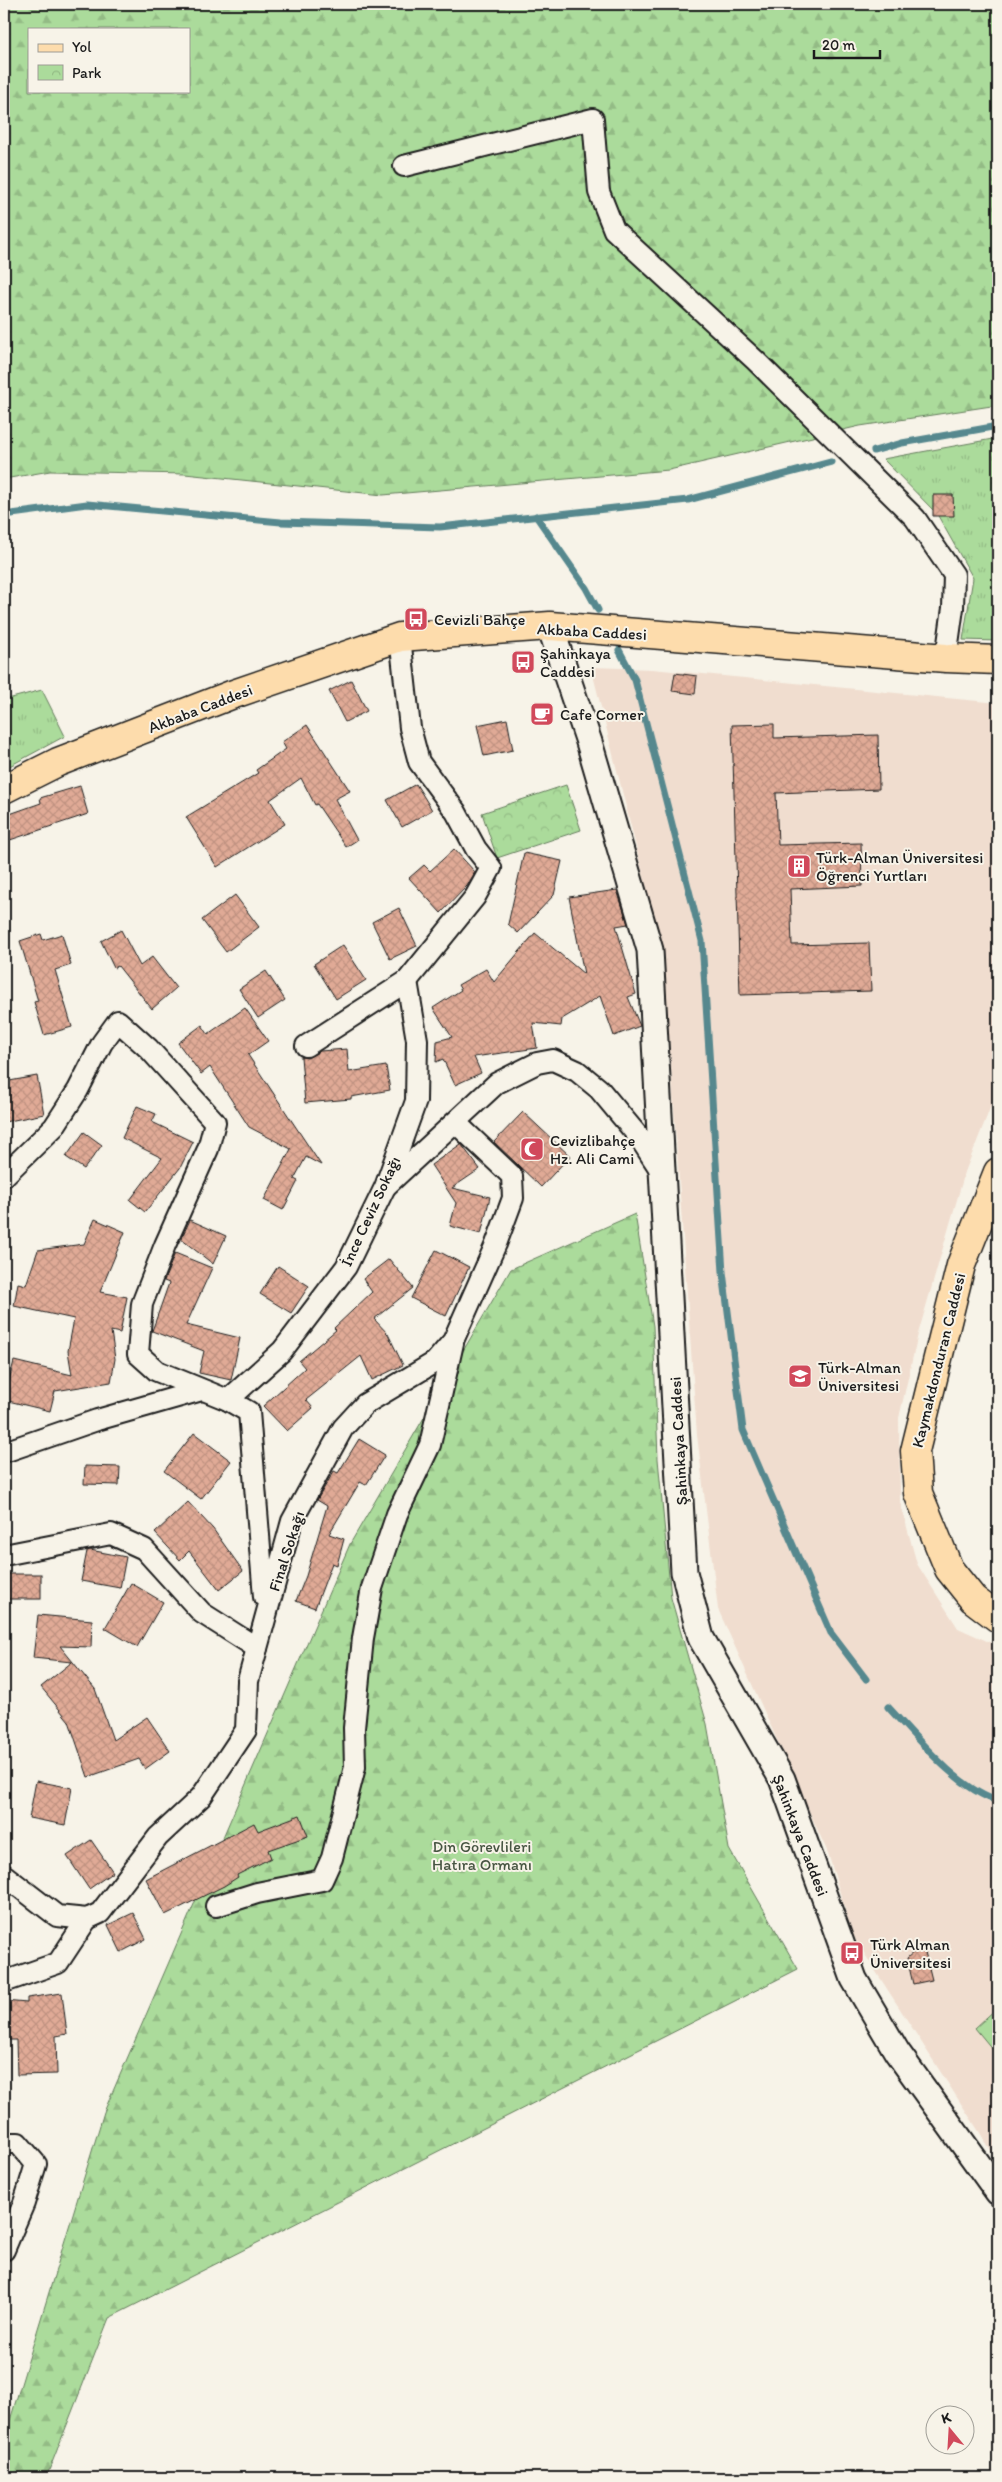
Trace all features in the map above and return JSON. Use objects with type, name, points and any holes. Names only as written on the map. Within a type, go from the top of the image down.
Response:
[{"type":"main road","name":"Akbaba Caddesi","points":[[4,789],[58,762],[231,695],[400,637],[550,626],[946,658],[998,660]]},
{"type":"main road","name":"Kaymakdonduran Caddesi","points":[[998,1172],[961,1265],[915,1451],[918,1493],[948,1569],[973,1599],[998,1618]]},
{"type":"street","points":[[404,166],[592,118],[599,192],[614,230],[755,360],[915,518],[954,575],[953,608],[946,658]]},
{"type":"street","name":"Şahinkaya Caddesi","points":[[550,626],[589,742],[650,950],[684,1572],[701,1638],[782,1779],[854,1979],[897,2052],[998,2192]]},
{"type":"street","points":[[306,1046],[407,981],[475,897],[491,868],[476,849],[456,812],[419,762],[410,728],[400,637]]},
{"type":"street","name":"İnce Ceviz Sokağı","points":[[228,1400],[282,1351],[346,1267],[385,1187],[416,1101],[417,1040],[407,981]]},
{"type":"street","points":[[4,1176],[54,1127],[78,1090],[102,1043],[118,1021],[149,1049],[215,1122],[208,1149],[165,1245],[142,1304],[138,1354],[157,1371],[228,1400],[249,1412],[265,1619]]},
{"type":"street","points":[[385,1187],[497,1083],[537,1063],[553,1060],[577,1071],[599,1089],[639,1137],[663,1174]]},
{"type":"street","name":"Final Sokağı","points":[[86,1919],[100,1913],[158,1836],[201,1797],[246,1730],[248,1681],[292,1521],[343,1428],[365,1404],[435,1362],[453,1342],[496,1244],[513,1198],[512,1176],[456,1123]]},
{"type":"street","points":[[216,1906],[257,1893],[322,1880],[332,1858],[355,1767],[354,1728],[372,1588],[397,1514],[430,1445],[453,1342]]},
{"type":"street","points":[[7,1451],[97,1420],[202,1390]]},
{"type":"street","points":[[4,1555],[111,1534],[144,1549],[202,1613],[257,1648]]},
{"type":"street","points":[[4,1875],[58,1916],[86,1919],[58,1963],[4,1982]]},
{"type":"street","points":[[4,2143],[18,2143],[36,2164],[24,2203],[4,2250]]},
{"type":"shaded area","name":"Türk-Alman Üniversitesi","points":[[591,667],[652,669],[998,703],[998,1088],[965,1172],[918,1334],[899,1418],[900,1502],[917,1564],[958,1628],[998,1646],[998,2161],[853,1936],[828,1853],[718,1609],[697,1435],[663,954]]},
{"type":"green space","points":[[4,4],[998,4],[998,405],[860,426],[669,470],[383,495],[185,474],[50,471],[4,479]]},
{"type":"green space","points":[[998,438],[998,641],[963,640],[973,578],[937,514],[883,459]]},
{"type":"green space","points":[[42,690],[65,736],[4,769],[4,700]]},
{"type":"green space","points":[[566,785],[581,830],[497,858],[482,813]]},
{"type":"green space","name":"Din Görevlileri Hatıra Ormanı","points":[[635,1214],[653,1326],[658,1459],[671,1598],[707,1724],[729,1849],[798,1969],[109,2318],[46,2478],[4,2478],[4,2440],[104,2112],[350,1544],[511,1269]]},
{"type":"green space","points":[[998,2007],[998,2031],[994,2035],[998,2041],[998,2056],[975,2028]]},
{"type":"building","points":[[933,495],[953,495],[954,516],[933,516]]},
{"type":"building","points":[[675,673],[697,676],[695,694],[672,691]]},
{"type":"building","points":[[351,680],[367,711],[345,722],[329,691]]},
{"type":"building","points":[[507,719],[513,750],[484,756],[477,725]]},
{"type":"building","name":"Türk-Alman Üniversitesi Öğrenci Yurtları","points":[[774,724],[774,738],[878,735],[879,789],[776,793],[778,845],[861,843],[862,886],[790,889],[792,945],[869,943],[871,991],[740,995],[732,725]]},
{"type":"building","points":[[307,725],[350,791],[335,799],[357,840],[346,847],[317,804],[315,805],[301,778],[270,800],[285,824],[217,867],[186,817],[258,773],[256,770],[286,749],[282,742]]},
{"type":"building","points":[[416,784],[432,810],[402,827],[387,800]]},
{"type":"building","points":[[80,786],[88,814],[4,842],[4,816],[41,803],[40,798]]},
{"type":"building","points":[[454,849],[475,872],[467,886],[441,913],[409,878],[424,865],[430,871]]},
{"type":"building","points":[[524,853],[562,861],[554,895],[518,933],[508,924]]},
{"type":"building","points":[[617,890],[628,924],[616,926],[636,994],[628,997],[640,1026],[614,1036],[600,996],[562,1019],[561,1026],[533,1023],[537,1048],[474,1057],[481,1073],[455,1085],[443,1059],[436,1062],[437,1041],[452,1037],[433,1008],[461,990],[458,985],[486,969],[494,982],[535,933],[584,974],[569,897]]},
{"type":"building","points":[[235,895],[259,927],[226,952],[202,920]]},
{"type":"building","points":[[399,908],[417,946],[390,959],[372,922]]},
{"type":"building","points":[[121,930],[140,966],[152,957],[176,988],[152,1009],[118,966],[114,968],[101,941]]},
{"type":"building","points":[[41,934],[43,940],[62,934],[71,965],[55,970],[72,1027],[44,1035],[34,1002],[38,1001],[20,941]]},
{"type":"building","points":[[343,945],[366,980],[336,999],[314,964]]},
{"type":"building","points":[[266,971],[285,1000],[258,1018],[239,989]]},
{"type":"building","points":[[245,1008],[268,1041],[248,1055],[321,1165],[306,1157],[294,1179],[298,1181],[283,1210],[264,1200],[291,1149],[249,1127],[210,1067],[201,1074],[178,1043],[202,1025],[208,1034]]},
{"type":"building","points":[[347,1049],[349,1072],[386,1066],[390,1090],[351,1097],[351,1099],[305,1103],[301,1057],[307,1058],[320,1051]]},
{"type":"building","points":[[37,1076],[44,1114],[4,1122],[4,1082]]},
{"type":"building","points":[[137,1106],[156,1114],[152,1122],[193,1142],[180,1168],[145,1212],[130,1200],[162,1158],[122,1138]]},
{"type":"building","name":"Cevizlibahçe Hz. Ali Cami","points":[[523,1112],[570,1156],[541,1187],[494,1142]]},
{"type":"building","points":[[84,1132],[102,1145],[84,1169],[66,1157]]},
{"type":"building","points":[[461,1144],[480,1169],[452,1188],[490,1197],[481,1234],[450,1226],[456,1203],[431,1165]]},
{"type":"building","points":[[95,1219],[125,1232],[100,1292],[127,1297],[120,1333],[111,1331],[115,1359],[111,1382],[55,1391],[50,1411],[4,1400],[14,1361],[72,1375],[68,1351],[74,1319],[14,1306],[18,1283],[26,1285],[38,1250],[84,1244]]},
{"type":"building","points":[[190,1220],[226,1236],[213,1264],[181,1239]]},
{"type":"building","points":[[436,1250],[469,1267],[446,1316],[411,1298]]},
{"type":"building","points":[[175,1253],[212,1268],[186,1325],[240,1338],[231,1380],[199,1373],[204,1351],[152,1331],[169,1283],[164,1281]]},
{"type":"building","points":[[389,1259],[413,1288],[374,1319],[388,1334],[403,1365],[372,1380],[361,1356],[306,1400],[313,1408],[287,1431],[263,1406],[305,1368],[299,1361],[336,1330],[334,1328],[372,1292],[363,1279]]},
{"type":"building","points":[[278,1266],[309,1286],[291,1313],[260,1294]]},
{"type":"building","points":[[194,1433],[231,1461],[201,1499],[164,1471]]},
{"type":"building","points":[[359,1439],[385,1455],[366,1485],[360,1482],[329,1534],[344,1539],[337,1565],[332,1563],[315,1608],[296,1601],[306,1576],[327,1506],[317,1500],[334,1471],[338,1473]]},
{"type":"building","points":[[85,1466],[120,1467],[119,1485],[84,1484]]},
{"type":"building","points":[[188,1502],[213,1529],[243,1571],[219,1590],[189,1551],[180,1560],[155,1533]]},
{"type":"building","points":[[87,1551],[126,1557],[120,1588],[81,1581]]},
{"type":"building","points":[[4,1574],[41,1574],[41,1599],[4,1599]]},
{"type":"building","points":[[131,1583],[163,1602],[137,1647],[105,1628]]},
{"type":"building","points":[[38,1615],[92,1620],[91,1647],[60,1646],[95,1689],[113,1740],[147,1717],[170,1751],[145,1769],[139,1759],[88,1777],[69,1721],[41,1687],[72,1662],[33,1658]]},
{"type":"building","points":[[36,1781],[72,1788],[65,1825],[29,1818]]},
{"type":"building","points":[[300,1815],[308,1836],[268,1850],[271,1858],[237,1875],[238,1877],[224,1886],[165,1915],[146,1879],[254,1823],[258,1831]]},
{"type":"building","points":[[91,1840],[113,1872],[89,1889],[67,1856]]},
{"type":"building","points":[[133,1913],[146,1939],[121,1952],[108,1925]]},
{"type":"building","points":[[923,1944],[932,1980],[913,1984],[907,1958]]},
{"type":"building","points":[[62,1993],[67,2034],[56,2036],[57,2074],[17,2075],[16,2040],[4,2040],[4,2001],[27,2003],[27,1998]]},
{"type":"waterway","points":[[874,451],[902,443],[998,426]]},
{"type":"waterway","points":[[4,515],[87,504],[281,522],[440,527],[688,500],[831,462]]},
{"type":"waterway","points":[[536,516],[586,588],[598,610]]},
{"type":"waterway","points":[[619,650],[635,680],[702,941],[723,1272],[743,1430],[831,1633],[866,1679]]},
{"type":"waterway","points":[[888,1707],[953,1774],[968,1786],[998,1801]]},
{"type":"place","name":"Cevizli Bahçe","points":[[416,619]]},
{"type":"place","name":"Şahinkaya Caddesi","points":[[523,662]]},
{"type":"place","name":"Cafe Corner","points":[[542,714]]},
{"type":"place","name":"Türk-Alman Üniversitesi Öğrenci Yurtları","points":[[799,866]]},
{"type":"place","name":"Cevizlibahçe Hz. Ali Cami","points":[[532,1149]]},
{"type":"place","name":"Türk-Alman Üniversitesi","points":[[800,1376]]},
{"type":"place","name":"Türk Alman Üniversitesi","points":[[852,1953]]}]
